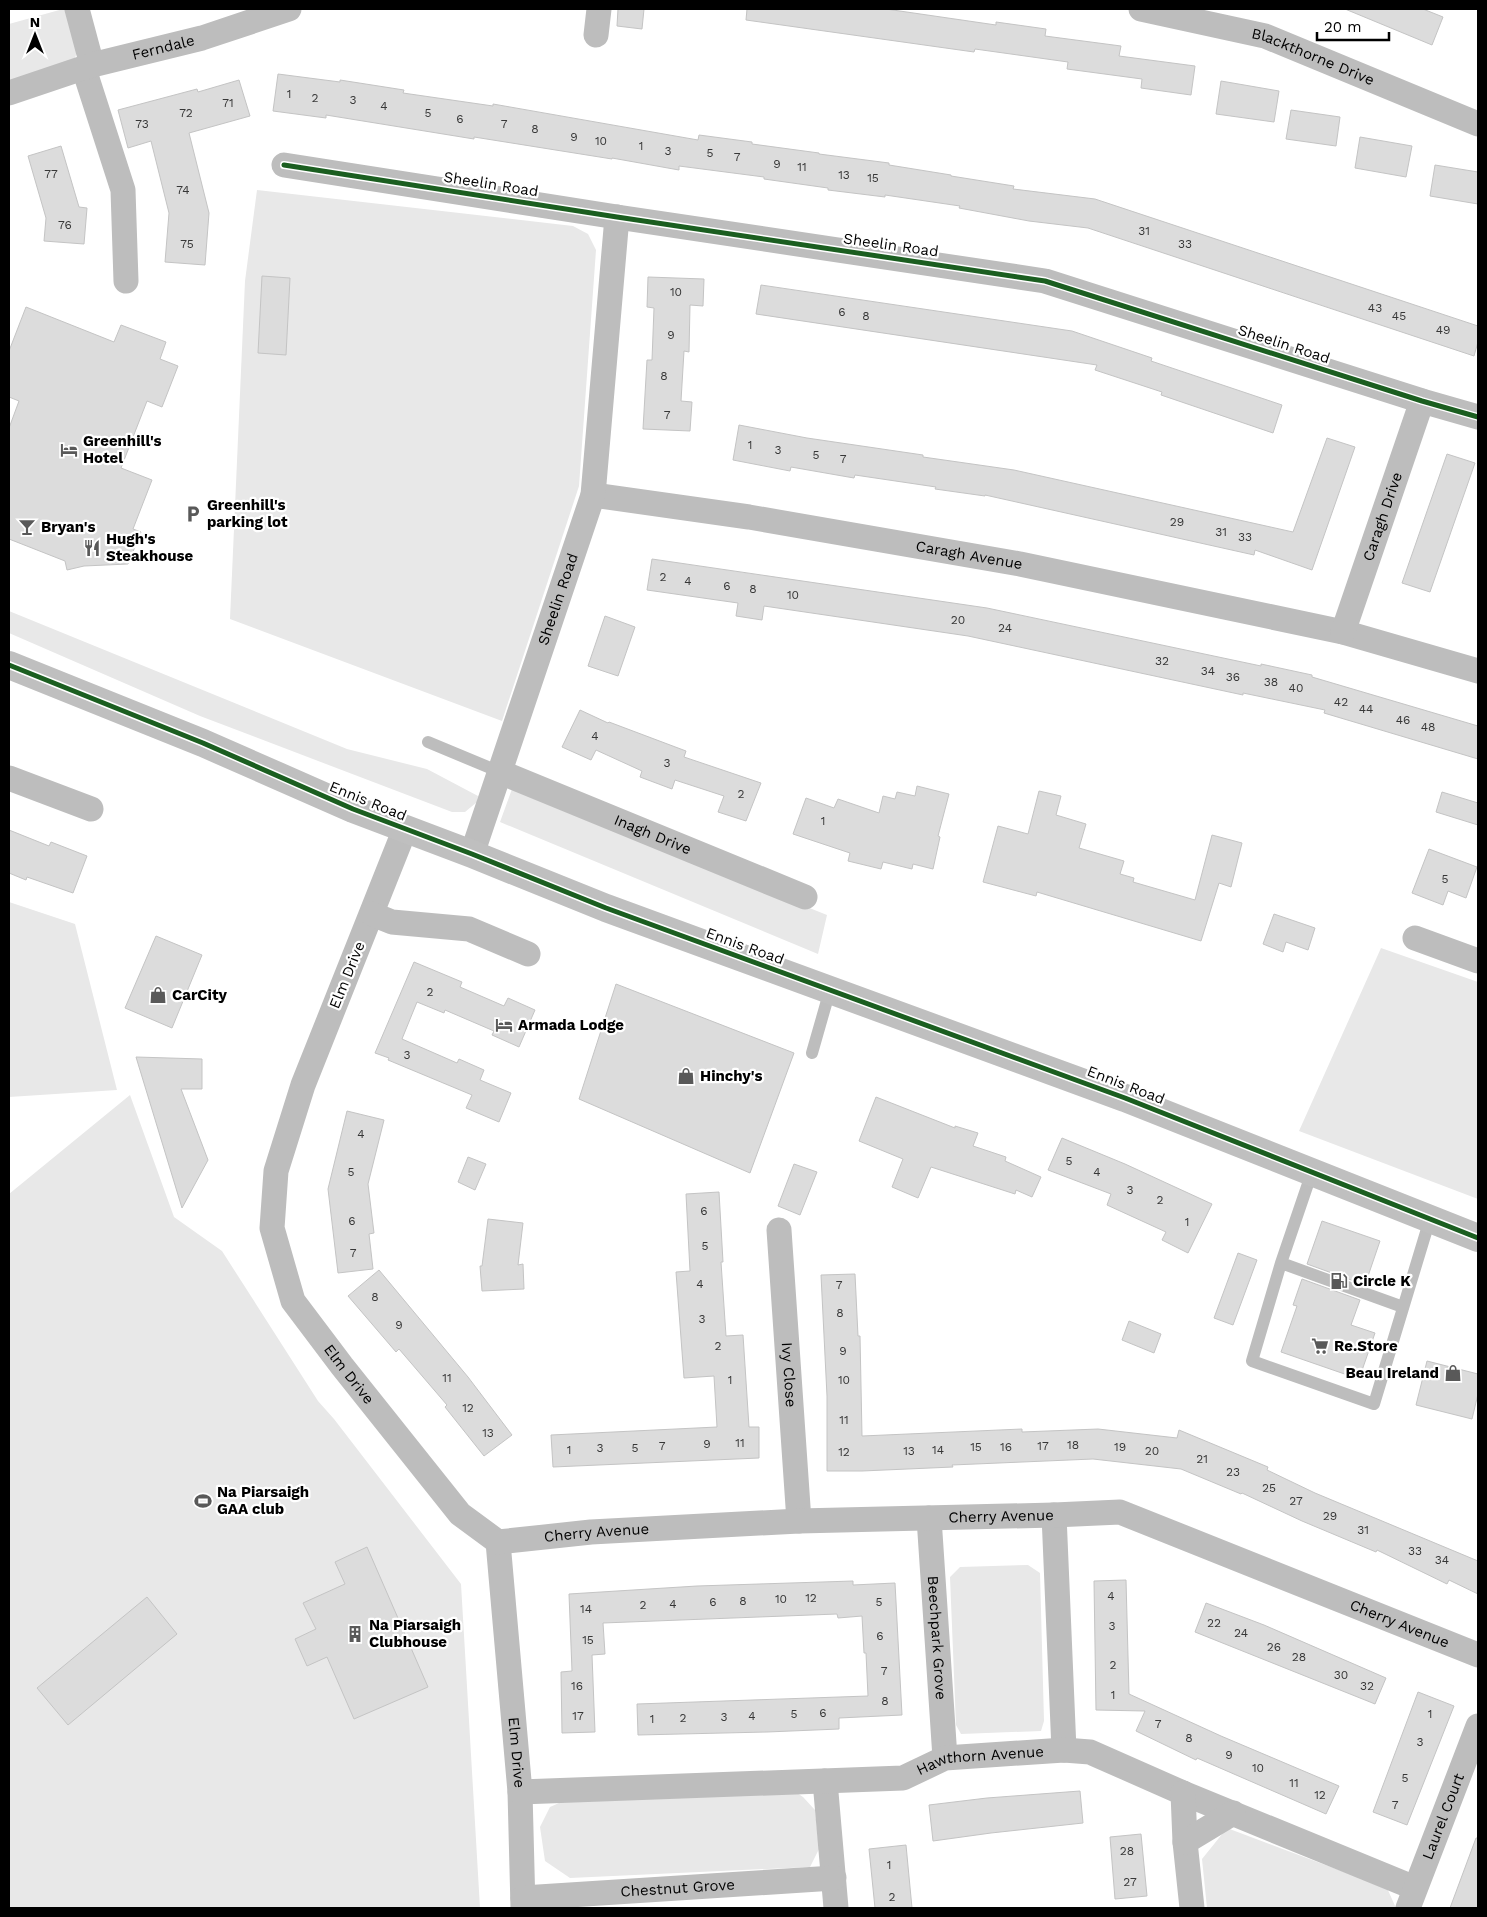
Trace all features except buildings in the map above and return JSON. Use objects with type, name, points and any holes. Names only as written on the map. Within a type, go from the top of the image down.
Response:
[{"type":"main road","name":"Ennis Road","points":[[9,665],[203,743],[352,810],[472,854],[606,908],[1125,1098],[1478,1238]]},
{"type":"street","points":[[77,9],[88,67],[123,190],[126,281]]},
{"type":"street","points":[[596,35],[599,9]]},
{"type":"street","name":"Blackthorne Drive","points":[[1141,9],[1200,15],[1265,36],[1478,124]]},
{"type":"street","name":"Ferndale","points":[[9,93],[88,67],[202,38],[289,10]]},
{"type":"street","name":"Sheelin Road","points":[[284,164],[617,217],[1045,281],[1422,401],[1478,417]]},
{"type":"street","name":"Sheelin Road","points":[[472,854],[593,494],[617,217]]},
{"type":"street","name":"Caragh Drive","points":[[1343,632],[1422,401]]},
{"type":"street","name":"Caragh Avenue","points":[[593,494],[749,517],[1020,564],[1343,632]]},
{"type":"street","points":[[1343,632],[1478,671]]},
{"type":"street","name":"Inagh Drive","points":[[500,772],[805,897]]},
{"type":"street","points":[[9,778],[91,810]]},
{"type":"street","name":"Elm Drive","points":[[405,829],[303,1085],[276,1171],[272,1228],[293,1301],[342,1366],[460,1514],[498,1542],[520,1792],[523,1903]]},
{"type":"street","points":[[372,914],[392,922],[469,929],[528,954]]},
{"type":"street","points":[[1415,938],[1478,961]]},
{"type":"street","name":"Ivy Close","points":[[779,1230],[799,1521]]},
{"type":"street","name":"Cherry Avenue","points":[[498,1542],[591,1532],[799,1521],[1120,1512],[1478,1655]]},
{"type":"street","points":[[1054,1515],[1064,1750]]},
{"type":"street","name":"Beechpark Grove","points":[[929,1518],[945,1758]]},
{"type":"street","name":"Laurel Court","points":[[1412,1898],[1478,1726]]},
{"type":"street","name":"Hawthorn Avenue","points":[[520,1792],[903,1778],[945,1758],[1064,1750],[1090,1752],[1232,1813],[1412,1898]]},
{"type":"street","points":[[825,1781],[836,1908]]},
{"type":"street","points":[[1183,1793],[1185,1842],[1192,1908]]},
{"type":"street","points":[[1185,1842],[1232,1813]]},
{"type":"street","name":"Chestnut Grove","points":[[523,1903],[834,1878]]},
{"type":"lane","points":[[428,742],[500,772]]},
{"type":"lane","points":[[812,1053],[830,990]]},
{"type":"lane","points":[[1312,1172],[1281,1263],[1252,1361],[1374,1404],[1430,1219]]},
{"type":"lane","points":[[1281,1263],[1403,1308]]},
{"type":"shaded area","points":[[66,9],[80,43],[74,61],[9,84],[9,24]]},
{"type":"shaded area","points":[[257,190],[573,226],[588,234],[596,250],[579,486],[502,721],[230,619],[245,281]]},
{"type":"shaded area","points":[[9,611],[347,749],[427,769],[478,796],[477,802],[465,812],[452,812],[200,716],[9,633]]},
{"type":"shaded area","points":[[512,789],[827,915],[818,954],[500,822]]},
{"type":"shaded area","points":[[9,902],[75,924],[117,1090],[9,1097]]},
{"type":"shaded area","points":[[1381,948],[1478,982],[1478,1199],[1299,1131]]},
{"type":"shaded area","name":"Na Piarsaigh GAA club","points":[[130,1095],[174,1217],[222,1251],[318,1401],[334,1419],[461,1584],[480,1908],[9,1908],[9,1194]]},
{"type":"shaded area","points":[[1028,1565],[1040,1573],[1044,1721],[1041,1731],[961,1734],[956,1725],[950,1577],[960,1567]]},
{"type":"shaded area","points":[[790,1788],[803,1797],[815,1810],[819,1849],[810,1867],[570,1878],[545,1861],[540,1827],[550,1807],[568,1799]]},
{"type":"shaded area","points":[[1227,1828],[1387,1888],[1396,1908],[1207,1908],[1202,1859]]},
{"type":"cycle path","points":[[284,165],[1045,281],[1422,401],[1478,417]]},
{"type":"cycle path","points":[[9,665],[203,743],[353,809],[606,908],[1125,1098],[1478,1238]]},
{"type":"place","name":"Greenhill's Hotel","points":[[69,450]]},
{"type":"place","name":"Greenhill's parking lot","points":[[193,514]]},
{"type":"place","name":"Bryan's","points":[[27,527]]},
{"type":"place","name":"Hugh's Steakhouse","points":[[92,548]]},
{"type":"place","name":"CarCity","points":[[158,995]]},
{"type":"place","name":"Armada Lodge","points":[[504,1025]]},
{"type":"place","name":"Hinchy's","points":[[686,1076]]},
{"type":"place","name":"Circle K","points":[[1339,1281]]},
{"type":"place","name":"Re.Store","points":[[1320,1346]]},
{"type":"place","name":"Beau Ireland","points":[[1453,1373]]},
{"type":"place","name":"Na Piarsaigh GAA club","points":[[203,1501]]},
{"type":"place","name":"Na Piarsaigh Clubhouse","points":[[355,1634]]}]
